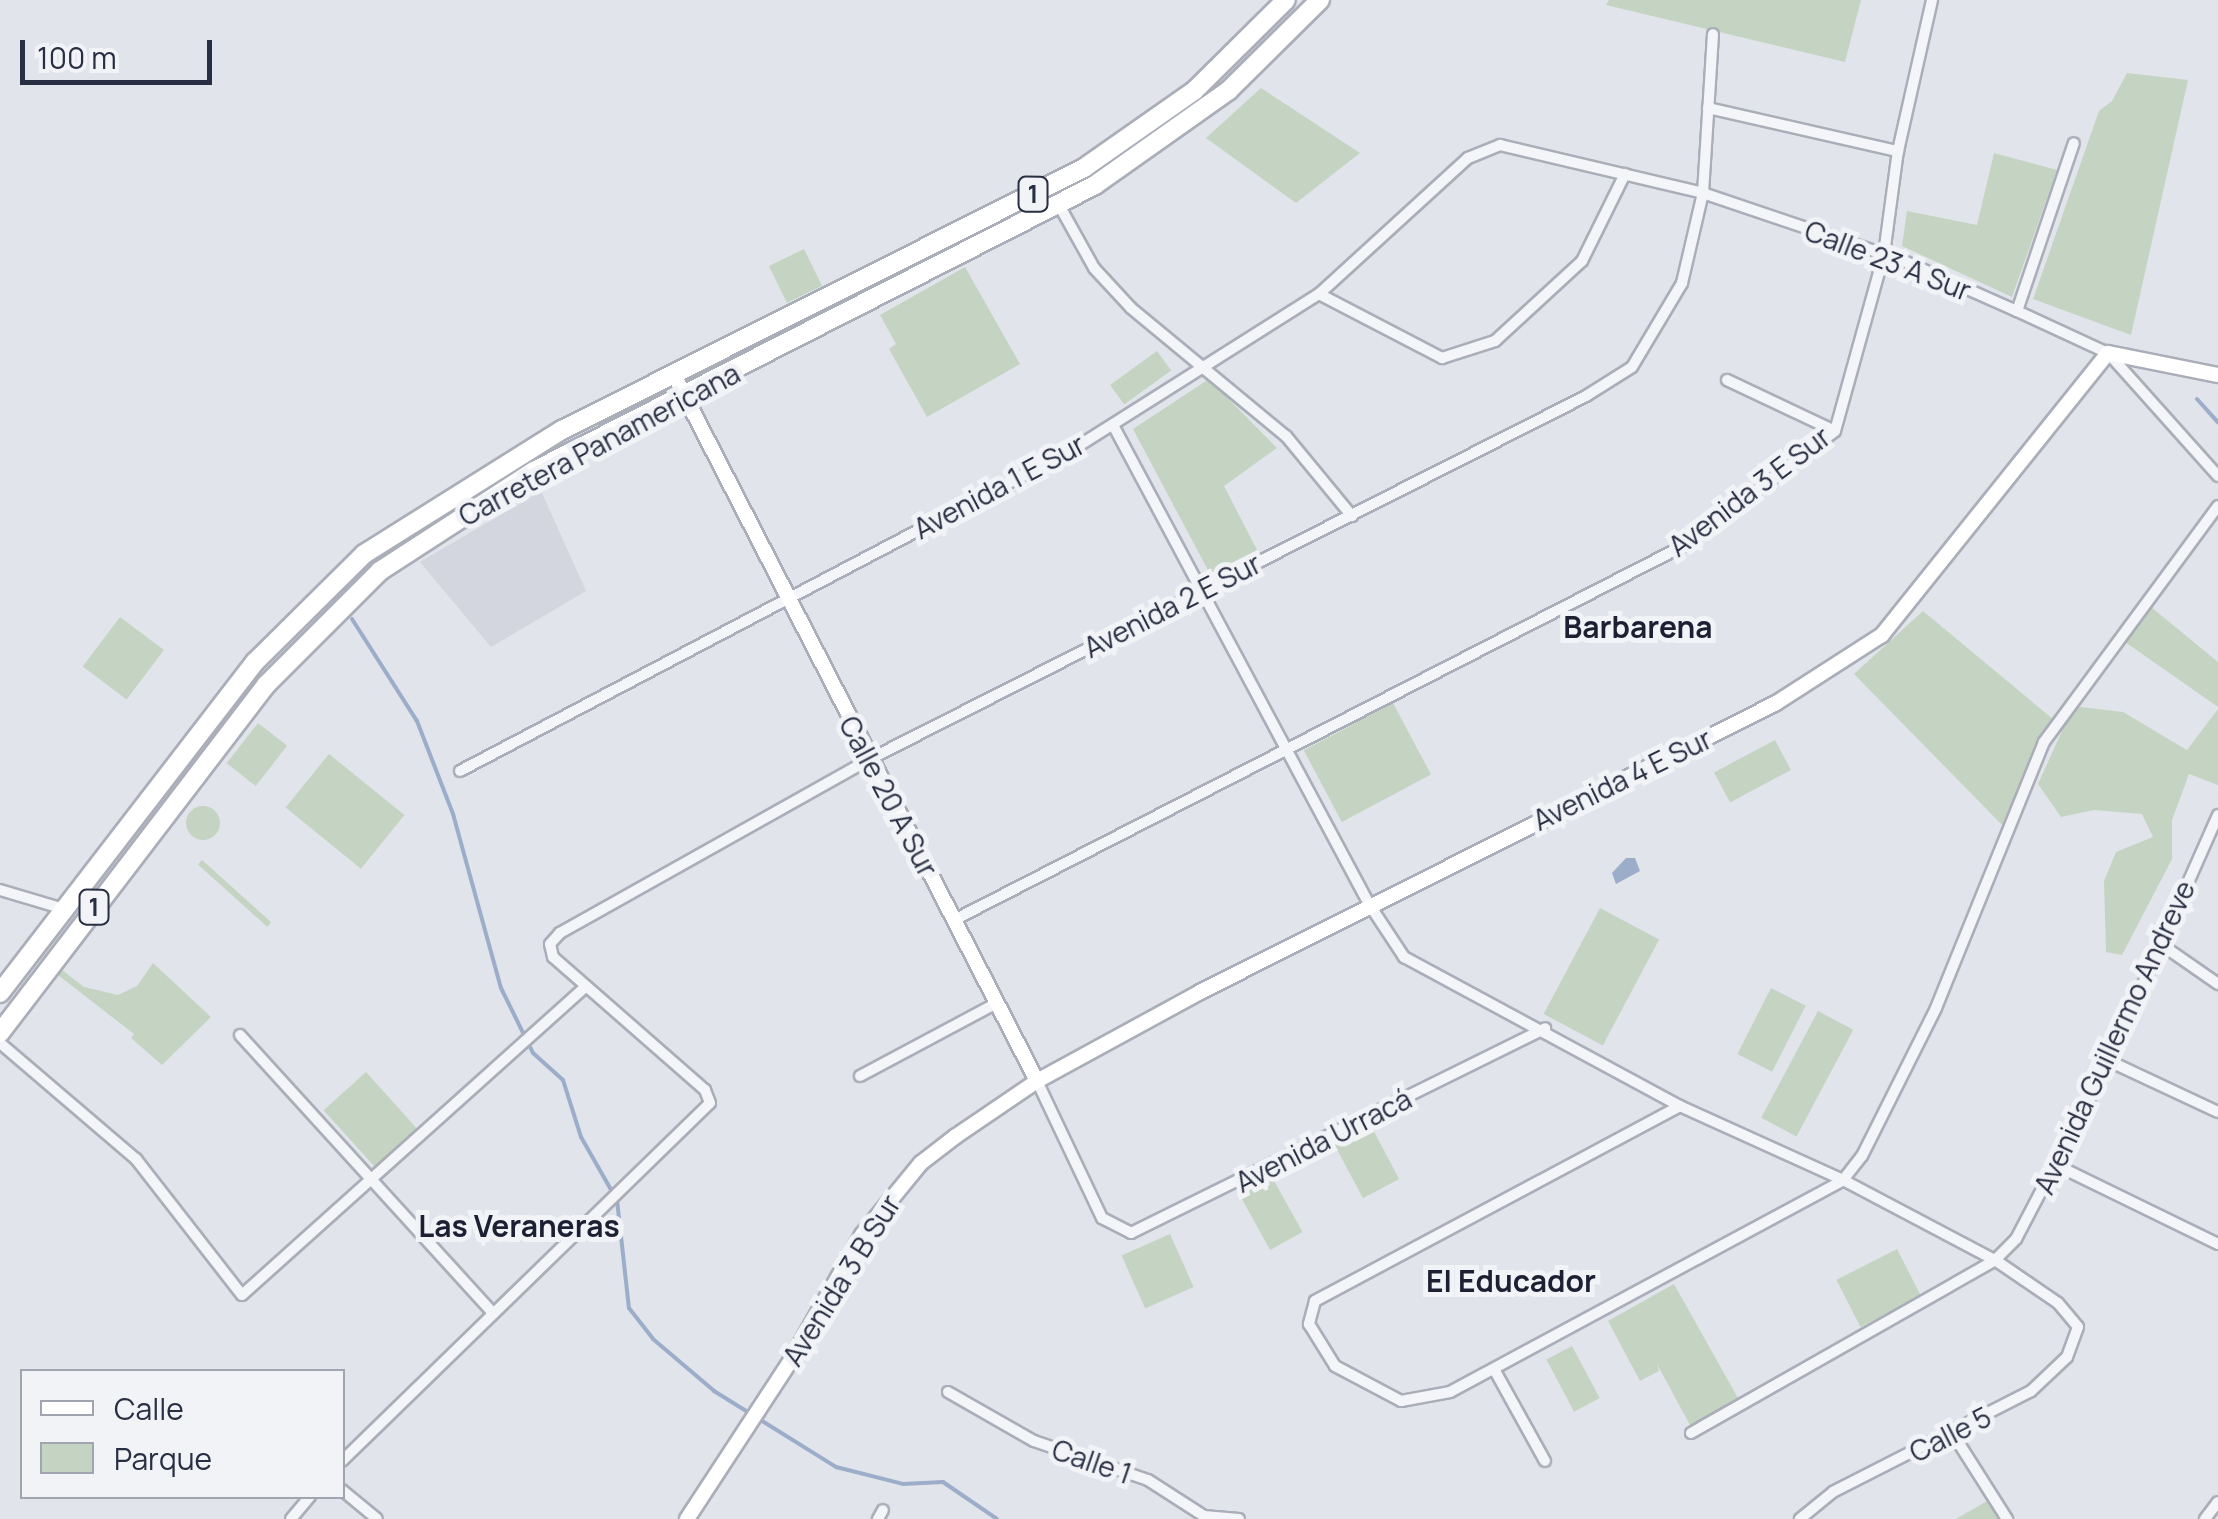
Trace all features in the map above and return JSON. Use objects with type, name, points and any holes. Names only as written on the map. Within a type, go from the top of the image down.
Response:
[{"type":"highway","name":"Carretera Panamericana","points":[[0,993],[255,662],[321,591],[451,494],[674,375],[1084,168],[1194,91],[1286,0]]},
{"type":"highway","points":[[1259,63],[1306,0]]},
{"type":"highway","name":"Carretera Panamericana","points":[[0,1032],[266,685],[356,591],[534,471],[1059,204],[1164,140],[1259,63],[1320,0]]},
{"type":"highway","points":[[0,1024],[20,1006]]},
{"type":"street","name":"Avenida 3 E Sur","points":[[954,920],[1685,545],[1835,432],[1884,254],[1898,150],[1932,0]]},
{"type":"street","name":"Avenida 2 E Sur","points":[[584,988],[553,957],[550,944],[870,759],[1202,588],[1352,516],[1632,367],[1682,283],[1703,193],[1713,34]]},
{"type":"street","points":[[1708,108],[1898,150]]},
{"type":"street","points":[[2017,311],[2074,143]]},
{"type":"street","name":"Calle 23 A Sur","points":[[1500,144],[1703,193],[1884,254],[2108,353],[2218,476]]},
{"type":"street","name":"Avenida 1 E Sur","points":[[460,771],[1113,425],[1319,294],[1468,158],[1500,144]]},
{"type":"street","points":[[1319,294],[1442,358],[1495,341],[1540,307],[1582,261],[1626,174]]},
{"type":"street","points":[[1059,204],[1106,281],[1286,436],[1352,516]]},
{"type":"street","points":[[2108,353],[2218,375]]},
{"type":"street","name":"Avenida 4 E Sur","points":[[1037,1080],[1369,904],[1776,702],[1882,635],[2108,353]]},
{"type":"street","name":"Calle 20 A Sur","points":[[674,375],[1037,1080],[1102,1218]]},
{"type":"street","points":[[1726,380],[1835,432]]},
{"type":"street","points":[[1113,425],[1369,904],[1404,957],[1545,1028],[1680,1106],[1843,1180],[1995,1260]]},
{"type":"street","points":[[1680,1106],[1320,1298],[1308,1312],[1309,1324],[1348,1378],[1401,1401],[1450,1392],[1843,1180],[1862,1156],[1936,1008],[2044,742],[2218,506]]},
{"type":"street","name":"Avenida Guillermo Andreve","points":[[1691,1433],[1995,1260],[2016,1239],[2058,1166],[2109,1061],[2158,943],[2218,815]]},
{"type":"street","points":[[0,890],[64,909]]},
{"type":"street","points":[[2158,943],[2218,984]]},
{"type":"street","points":[[0,1043],[136,1159],[242,1295],[373,1183],[584,988],[705,1090],[710,1103],[491,1311],[345,1458]]},
{"type":"street","points":[[860,1076],[995,1004]]},
{"type":"street","name":"Avenida Urracá","points":[[1102,1218],[1120,1232],[1142,1232],[1545,1028]]},
{"type":"street","points":[[240,1035],[491,1311]]},
{"type":"street","points":[[2109,1061],[2218,1112]]},
{"type":"street","name":"Avenida 3 B Sur","points":[[687,1519],[890,1195],[921,1163],[1037,1080]]},
{"type":"street","points":[[2058,1166],[2218,1244]]},
{"type":"street","name":"Calle 5","points":[[1800,1519],[1832,1492],[1953,1434],[2031,1391],[2067,1357],[2078,1326],[2058,1304],[1995,1260]]},
{"type":"street","points":[[1494,1369],[1545,1461]]},
{"type":"street","name":"Calle 1","points":[[948,1392],[1034,1441],[1148,1480],[1202,1517],[1239,1519]]},
{"type":"street","points":[[1953,1434],[2007,1519]]},
{"type":"street","points":[[345,1492],[378,1519]]},
{"type":"street","points":[[292,1519],[308,1499]]},
{"type":"street","points":[[2205,1519],[2218,1502]]},
{"type":"shaded area","points":[[541,491],[586,591],[491,647],[420,562]]},
{"type":"green space","points":[[1609,0],[1861,0],[1845,62],[1606,5]]},
{"type":"green space","points":[[2127,73],[2188,80],[2131,335],[2033,299],[2099,111],[2112,101]]},
{"type":"green space","points":[[1261,88],[1360,153],[1296,203],[1206,138]]},
{"type":"green space","points":[[1994,153],[2057,170],[2012,297],[1902,246],[1907,211],[1977,225]]},
{"type":"green space","points":[[804,249],[822,286],[787,303],[769,266]]},
{"type":"green space","points":[[965,267],[1020,364],[927,417],[889,349],[896,344],[880,315]]},
{"type":"green space","points":[[1157,351],[1171,370],[1124,405],[1110,385]]},
{"type":"green space","points":[[1209,379],[1277,448],[1224,486],[1257,550],[1210,574],[1133,429]]},
{"type":"green space","points":[[2151,607],[2218,662],[2218,707],[2125,642]]},
{"type":"green space","points":[[1923,611],[2054,720],[2035,744],[2004,827],[1854,674]]},
{"type":"green space","points":[[120,617],[164,650],[127,700],[83,667]]},
{"type":"green space","points":[[1393,703],[1431,775],[1342,822],[1304,750]]},
{"type":"green space","points":[[2081,707],[2123,712],[2187,750],[2218,709],[2218,785],[2189,774],[2172,820],[2172,859],[2122,955],[2106,952],[2104,881],[2116,852],[2153,837],[2142,814],[2094,810],[2061,817],[2038,784],[2071,711]]},
{"type":"green space","points":[[258,723],[287,746],[256,786],[227,763]]},
{"type":"green space","points":[[1775,740],[1791,770],[1730,802],[1714,772]]},
{"type":"green space","points":[[329,754],[404,815],[361,869],[286,808]]},
{"type":"green space","points":[[203,806],[215,811],[220,823],[215,835],[203,840],[191,835],[186,823],[191,811]]},
{"type":"green space","points":[[202,860],[271,922],[267,927],[198,864]]},
{"type":"green space","points":[[1600,908],[1659,939],[1603,1045],[1544,1014]]},
{"type":"green space","points":[[153,963],[211,1017],[162,1065],[131,1038],[134,1034],[58,975],[62,970],[84,987],[118,995],[137,986]]},
{"type":"green space","points":[[1771,988],[1806,1006],[1772,1072],[1737,1054]]},
{"type":"green space","points":[[1818,1011],[1853,1030],[1797,1137],[1761,1118]]},
{"type":"green space","points":[[366,1072],[420,1132],[378,1170],[324,1110]]},
{"type":"green space","points":[[1371,1126],[1399,1179],[1363,1198],[1335,1145]]},
{"type":"green space","points":[[1272,1177],[1303,1232],[1270,1250],[1240,1195]]},
{"type":"green space","points":[[1170,1234],[1194,1287],[1145,1309],[1122,1256]]},
{"type":"green space","points":[[1897,1249],[1921,1296],[1860,1327],[1836,1280]]},
{"type":"green space","name":"El Educador","points":[[1674,1284],[1738,1398],[1691,1427],[1657,1364],[1659,1371],[1640,1381],[1608,1321]]},
{"type":"green space","points":[[1572,1346],[1600,1398],[1574,1412],[1546,1360]]},
{"type":"green space","points":[[1987,1501],[1998,1519],[1956,1519]]},
{"type":"water","points":[[1626,858],[1635,858],[1640,871],[1616,884],[1612,873]]},
{"type":"waterway","points":[[2197,399],[2218,422]]},
{"type":"waterway","points":[[352,619],[417,721],[453,814],[501,988],[533,1053],[563,1080],[581,1137],[617,1200],[629,1308],[653,1339],[714,1391],[836,1467],[903,1484],[943,1482],[997,1519]]},
{"type":"district","name":"Barbarena","points":[[1638,627]]},
{"type":"district","name":"Las Veraneras","points":[[519,1226]]},
{"type":"district","name":"El Educador","points":[[1511,1281]]}]
